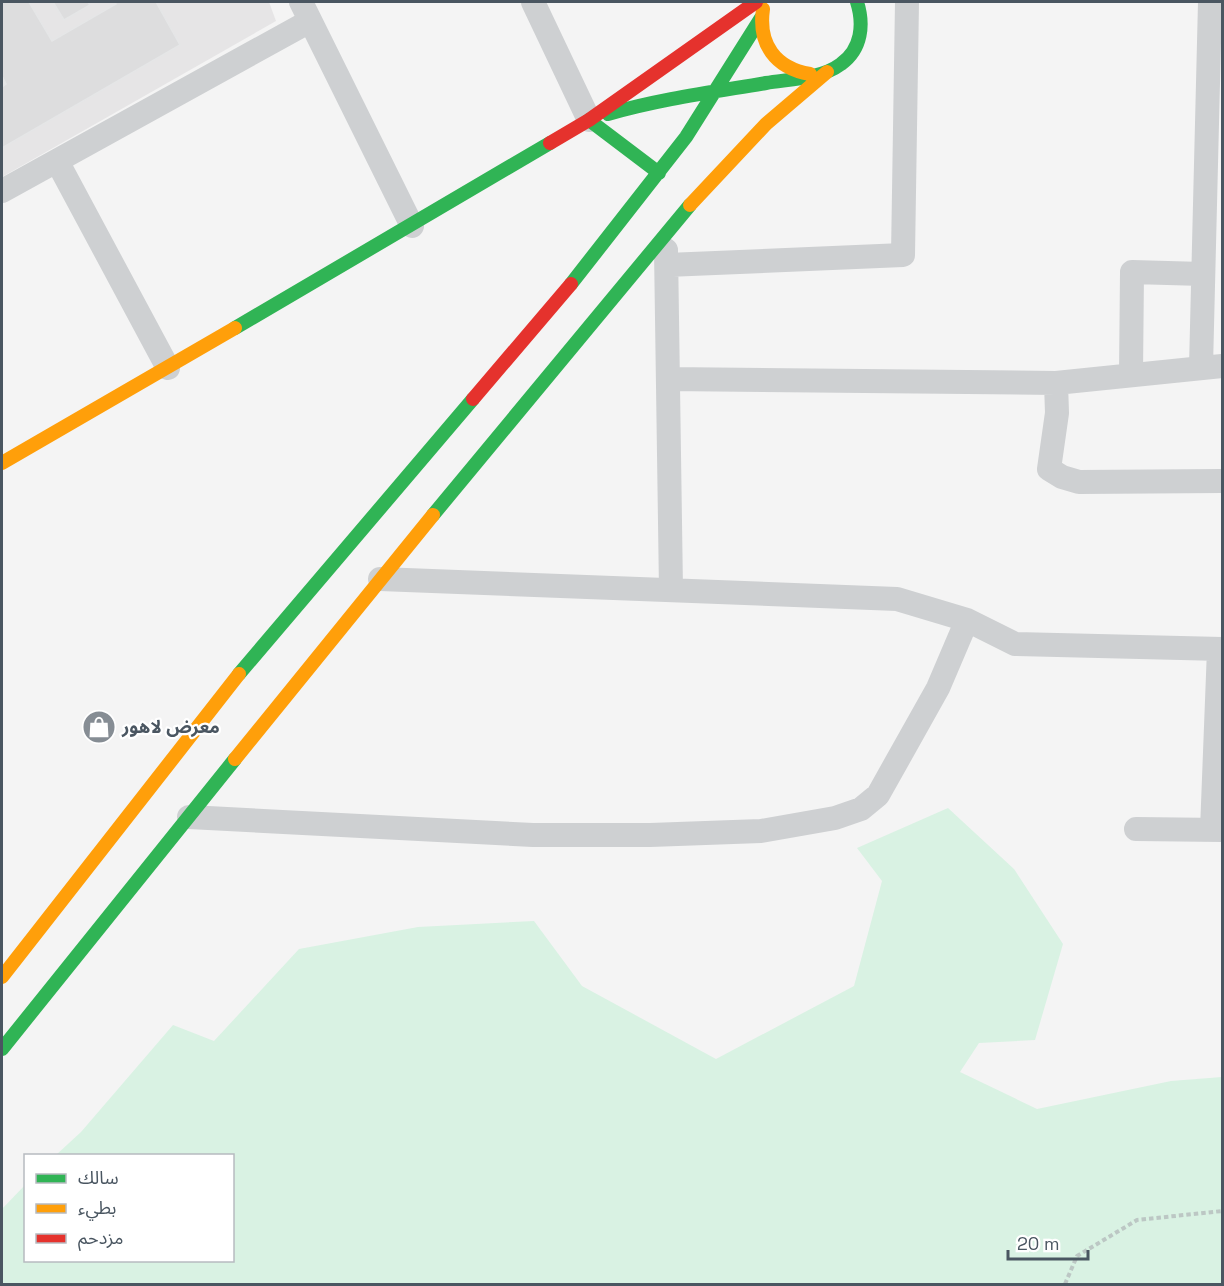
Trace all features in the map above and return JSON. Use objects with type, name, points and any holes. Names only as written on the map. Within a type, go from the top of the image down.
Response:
[{"type":"main road","points":[[2,463],[412,226],[589,120],[756,2]]},
{"type":"main road","points":[[2,977],[255,654],[599,252],[659,173],[716,92],[761,18],[766,2]]},
{"type":"main road","points":[[856,2],[862,25]]},
{"type":"main road","points":[[2,1049],[381,579],[666,235],[743,147],[827,72],[849,57],[858,42],[862,25],[872,9]]},
{"type":"main road","points":[[761,18],[764,43],[773,57],[794,72],[810,75]]},
{"type":"main road","points":[[589,120],[629,108],[827,72]]},
{"type":"main road","points":[[589,120],[659,173]]},
{"type":"main road","points":[[2,1023],[13,1034]]},
{"type":"street","points":[[533,2],[589,120]]},
{"type":"street","points":[[667,265],[903,255],[907,2]]},
{"type":"street","points":[[668,379],[1056,383],[1212,367],[1203,274],[1214,186],[1210,2]]},
{"type":"street","points":[[2,191],[306,11],[412,226]]},
{"type":"street","points":[[57,160],[168,368]]},
{"type":"street","points":[[666,235],[671,590]]},
{"type":"street","points":[[1131,374],[1132,273],[1203,274]]},
{"type":"street","points":[[1057,413],[1101,377]]},
{"type":"street","points":[[1056,383],[1057,413],[1049,469],[1062,477],[1079,482],[1222,481]]},
{"type":"street","points":[[381,579],[897,599],[967,620],[1015,644],[1221,649],[1217,830],[1136,829]]},
{"type":"street","points":[[189,818],[533,835],[638,835],[761,831],[835,818],[861,809],[878,795],[939,688],[967,620]]},
{"type":"path","points":[[1065,1284],[1077,1256],[1137,1220],[1222,1211]]},
{"type":"shaded area","points":[[2,2],[269,2],[276,21],[2,177]]},
{"type":"green space","points":[[948,808],[1014,869],[1063,944],[1035,1040],[979,1043],[960,1072],[1037,1109],[1171,1081],[1222,1077],[1222,1284],[2,1284],[2,1209],[24,1186],[24,1262],[234,1262],[234,1154],[57,1154],[81,1132],[173,1025],[214,1041],[299,949],[418,927],[534,921],[582,986],[716,1059],[854,986],[882,881],[857,848]]},
{"type":"building","points":[[2,2],[29,2],[52,41],[116,4],[115,2],[156,2],[180,45],[2,148],[2,87],[6,84],[2,76]]},
{"type":"building","points":[[53,2],[88,2],[90,5],[64,20]]},
{"type":"traffic: fast","points":[[608,114],[687,96],[805,78],[833,69],[848,58],[860,36],[857,2]]},
{"type":"traffic: fast","points":[[571,284],[686,137],[761,18]]},
{"type":"traffic: fast","points":[[589,120],[659,173]]},
{"type":"traffic: fast","points":[[235,328],[550,143]]},
{"type":"traffic: fast","points":[[433,515],[690,205]]},
{"type":"traffic: fast","points":[[239,674],[473,399]]},
{"type":"traffic: fast","points":[[2,1049],[235,759]]},
{"type":"traffic: slow","points":[[763,9],[763,33],[772,52],[787,66],[810,74]]},
{"type":"traffic: slow","points":[[690,205],[766,124],[827,72]]},
{"type":"traffic: slow","points":[[2,463],[235,328]]},
{"type":"traffic: slow","points":[[235,759],[433,515]]},
{"type":"traffic: slow","points":[[2,977],[239,674]]},
{"type":"traffic: jam","points":[[550,143],[589,120],[756,2]]},
{"type":"traffic: jam","points":[[473,399],[571,284]]},
{"type":"place","name":"معرض لاهور","points":[[99,727]]}]
